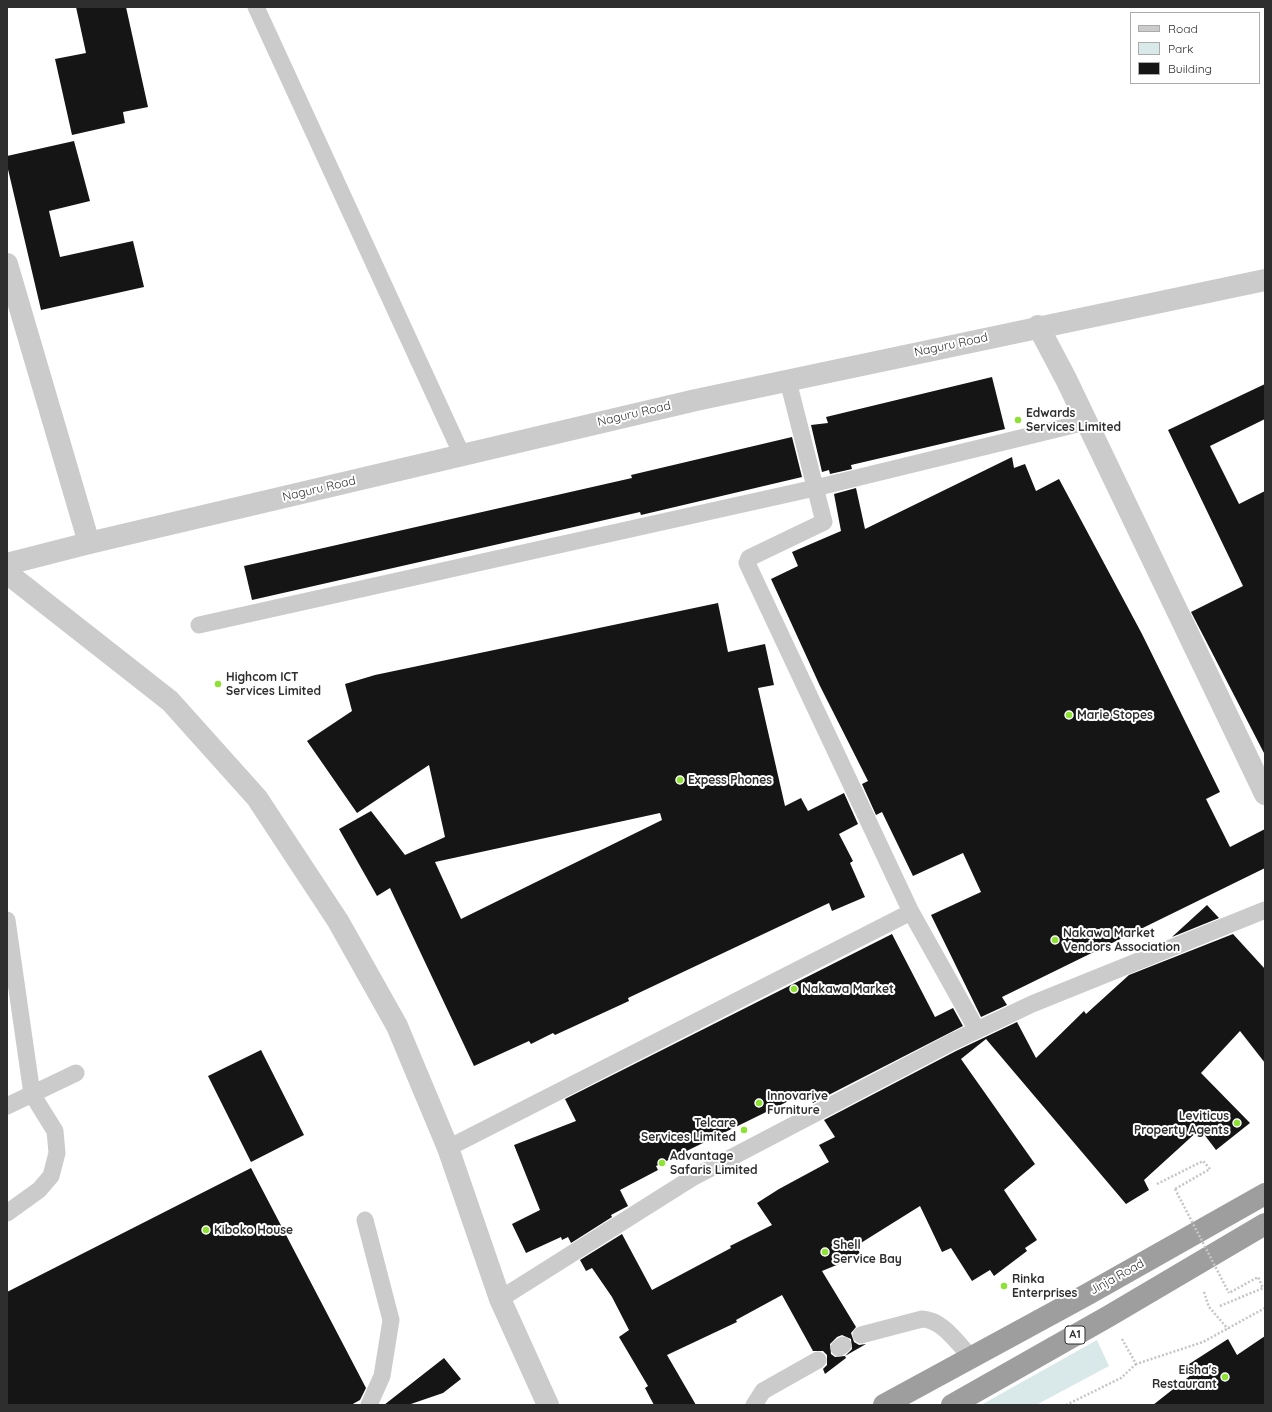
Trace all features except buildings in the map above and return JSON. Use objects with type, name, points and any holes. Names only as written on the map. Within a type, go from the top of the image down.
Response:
[{"type":"highway","name":"Jinja Road","points":[[884,1405],[1088,1294],[1265,1194]]},
{"type":"highway","name":"A1","points":[[952,1405],[1109,1316],[1265,1224]]},
{"type":"street","points":[[7,264],[90,543]]},
{"type":"street","name":"Naguru Road","points":[[7,564],[90,543],[696,400],[1038,326],[1265,280]]},
{"type":"street","points":[[1038,326],[1086,422],[1265,794]]},
{"type":"street","points":[[7,573],[170,701],[257,798],[338,921],[397,1026],[448,1148],[500,1300],[548,1405]]},
{"type":"lane","points":[[256,7],[462,455]]},
{"type":"lane","points":[[788,381],[824,522],[749,558],[747,563],[911,912],[978,1030]]},
{"type":"lane","points":[[199,625],[815,488],[1086,422]]},
{"type":"lane","points":[[500,1300],[692,1178],[978,1030],[1032,1004],[1265,910]]},
{"type":"lane","points":[[448,1148],[911,912]]},
{"type":"lane","points":[[7,920],[32,1094],[55,1131],[57,1153],[51,1176],[40,1190],[7,1213]]},
{"type":"lane","points":[[7,1106],[76,1073]]},
{"type":"lane","points":[[365,1220],[391,1320],[382,1376],[369,1405]]},
{"type":"lane","points":[[861,1335],[922,1319],[930,1319],[938,1323],[971,1357]]},
{"type":"lane","points":[[754,1405],[763,1391],[818,1360]]},
{"type":"path","points":[[1157,1184],[1203,1161],[1210,1169],[1175,1189],[1229,1293],[1258,1277],[1262,1288],[1220,1306]]},
{"type":"path","points":[[1197,1263],[1202,1286],[1210,1306],[1228,1329]]},
{"type":"path","points":[[1066,1405],[1121,1378],[1136,1364],[1203,1342],[1265,1308]]},
{"type":"path","points":[[1109,1316],[1136,1364]]},
{"type":"green space","points":[[1097,1340],[1109,1366],[1036,1405],[981,1405]]},
{"type":"place","name":"Edwards Services Limited","points":[[1018,420]]},
{"type":"place","name":"Highcom ICT Services Limited","points":[[218,684]]},
{"type":"place","name":"Marie Stopes","points":[[1069,715]]},
{"type":"place","name":"Expess Phones","points":[[680,780]]},
{"type":"place","name":"Nakawa Market Vendors Association","points":[[1055,940]]},
{"type":"place","name":"Nakawa Market","points":[[794,989]]},
{"type":"place","name":"Innovarive Furniture","points":[[759,1103]]},
{"type":"place","name":"Leviticus Property Agents","points":[[1237,1123]]},
{"type":"place","name":"Telcare Services Limited","points":[[744,1130]]},
{"type":"place","name":"Advantage Safaris Limited","points":[[662,1163]]},
{"type":"place","name":"Kiboko House","points":[[206,1230]]},
{"type":"place","name":"Shell Service Bay","points":[[825,1252]]},
{"type":"place","name":"Rinka Enterprises","points":[[1004,1286]]},
{"type":"place","name":"Eisha's Restaurant","points":[[1225,1377]]}]
